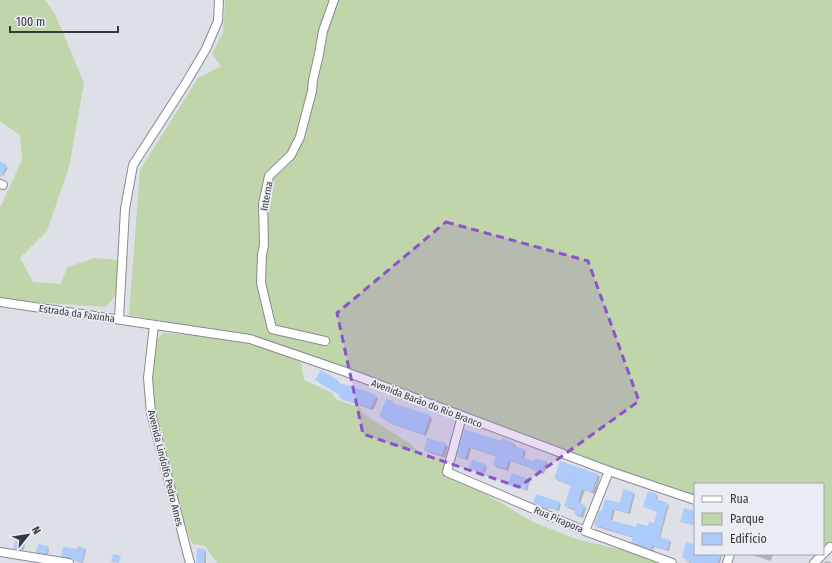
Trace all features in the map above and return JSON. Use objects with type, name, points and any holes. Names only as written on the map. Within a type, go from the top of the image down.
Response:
[{"type":"street","points":[[120,319],[125,209],[133,165],[206,49],[218,21],[219,0]]},
{"type":"street","name":"Interna","points":[[325,341],[272,329],[261,283],[262,255],[264,245],[263,204],[269,176],[291,155],[300,137],[311,97],[323,31],[334,0]]},
{"type":"street","name":"Estrada da Faxinha","points":[[0,302],[154,325]]},
{"type":"street","name":"Avenida Barão do Rio Branco","points":[[154,325],[250,339],[340,370],[609,471],[694,500]]},
{"type":"street","name":"Avenida Lindolfo Pedro Ames","points":[[154,325],[148,378],[151,412],[190,563]]},
{"type":"street","name":"Rua Pirapora","points":[[462,416],[447,472],[586,531],[672,563]]},
{"type":"street","points":[[586,531],[609,471]]},
{"type":"street","points":[[0,552],[69,563]]},
{"type":"street","points":[[814,563],[821,555]]},
{"type":"highlighted area","points":[[446,222],[588,261],[639,401],[519,487],[363,434],[337,313]]},
{"type":"green space","points":[[0,0],[45,0],[55,14],[84,83],[69,167],[47,231],[20,258],[33,282],[61,284],[67,267],[95,258],[118,260],[117,293],[106,307],[0,300],[0,208],[22,160],[20,135],[0,121]]},
{"type":"green space","points":[[225,0],[832,0],[832,547],[824,543],[824,483],[694,483],[694,499],[251,337],[129,315],[140,170],[198,78],[221,66],[212,54],[223,32]]},
{"type":"green space","points":[[163,333],[234,341],[268,350],[301,363],[304,380],[332,393],[337,400],[359,407],[365,415],[412,445],[421,454],[447,462],[444,474],[471,485],[533,522],[579,540],[636,553],[657,553],[665,561],[664,563],[217,563],[205,546],[192,544],[180,509],[152,398],[150,364],[154,343]]},
{"type":"building","points":[[0,161],[7,165],[0,179]]},
{"type":"building","points":[[321,370],[338,380],[336,382],[369,392],[377,396],[371,408],[339,398],[340,395],[315,380]]},
{"type":"building","points":[[386,399],[393,401],[392,403],[430,415],[424,435],[388,422],[389,421],[379,417]]},
{"type":"building","points":[[464,429],[501,441],[502,438],[514,443],[513,446],[524,449],[522,457],[534,461],[535,458],[546,461],[542,473],[509,460],[506,469],[493,465],[496,456],[469,447],[465,459],[457,456]]},
{"type":"building","points":[[427,438],[446,443],[442,455],[424,450]]},
{"type":"building","points":[[472,460],[486,464],[483,473],[469,468]]},
{"type":"building","points":[[560,461],[598,474],[592,492],[582,489],[578,502],[585,505],[581,516],[574,514],[575,509],[564,506],[571,485],[554,478]]},
{"type":"building","points":[[512,473],[529,479],[525,490],[508,485]]},
{"type":"building","points":[[623,489],[634,492],[628,513],[613,509],[610,520],[636,527],[637,523],[648,526],[649,522],[654,523],[657,512],[643,507],[648,491],[657,494],[656,499],[668,503],[659,537],[670,540],[667,550],[652,546],[651,550],[631,542],[633,537],[594,525],[599,510],[602,511],[605,499],[620,503]]},
{"type":"building","points":[[536,494],[560,502],[557,511],[533,503]]},
{"type":"building","points":[[684,508],[694,511],[694,526],[680,522]]},
{"type":"building","points":[[16,540],[24,542],[22,550],[13,548]]},
{"type":"building","points":[[686,542],[694,545],[694,555],[721,555],[718,563],[691,563],[682,558]]},
{"type":"building","points":[[38,544],[48,546],[47,554],[36,552]]},
{"type":"building","points":[[77,546],[85,548],[82,563],[61,556],[63,547],[77,549]]},
{"type":"building","points":[[197,548],[205,549],[204,563],[196,563]]},
{"type":"building","points":[[113,554],[121,556],[119,563],[111,562]]}]
